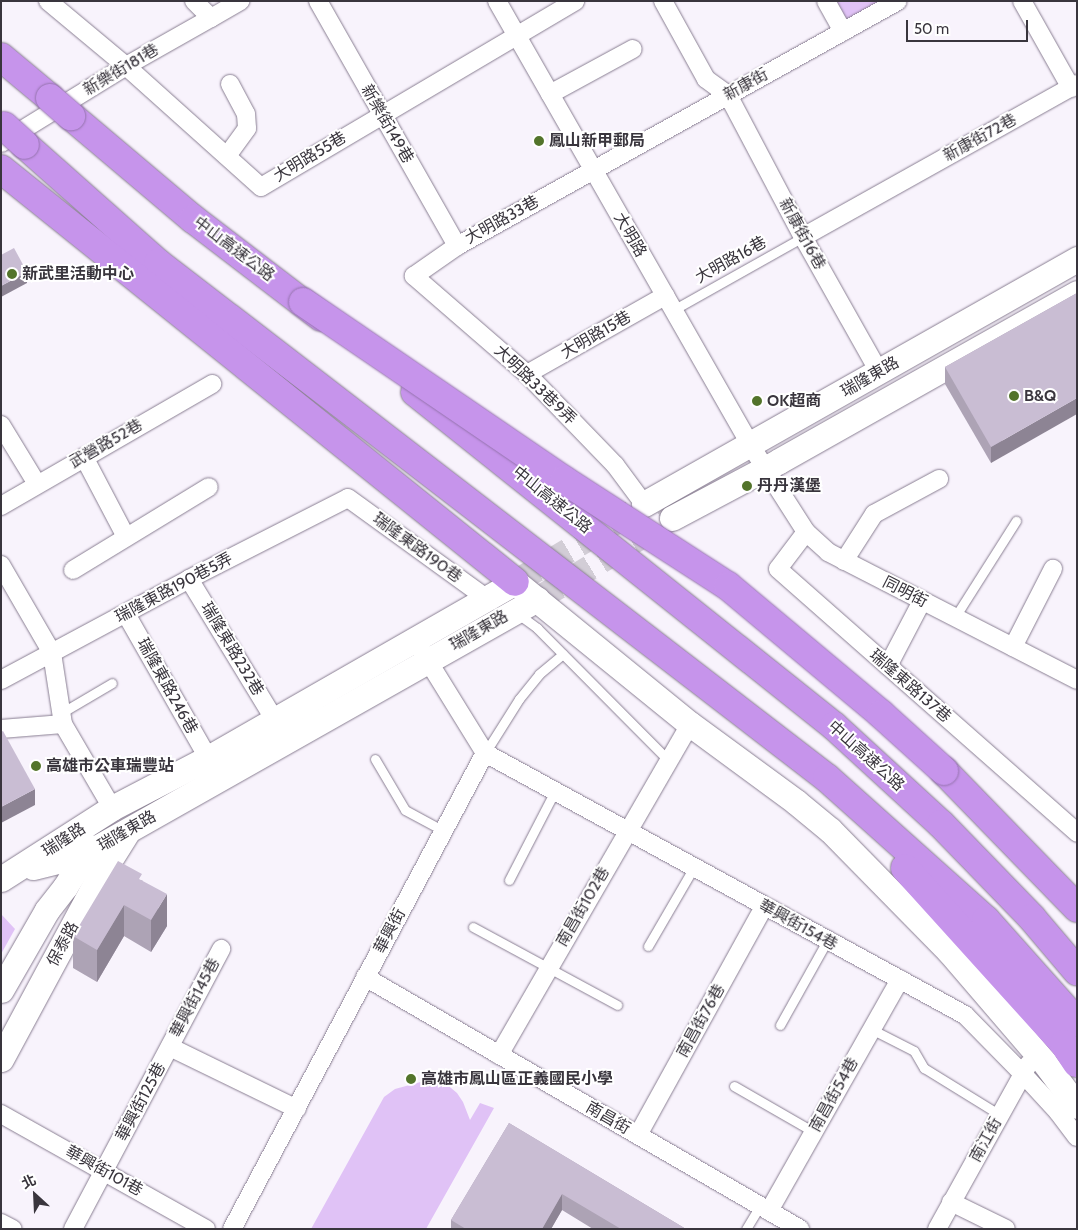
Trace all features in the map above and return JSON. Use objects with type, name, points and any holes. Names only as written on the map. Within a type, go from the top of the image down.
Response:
[{"type":"highway","name":"中山高速公路","points":[[1,57],[193,219],[302,302],[834,726],[941,824],[1032,918],[1077,971]]},
{"type":"highway","points":[[13,133],[158,263],[827,778],[986,920],[1077,1022]]},
{"type":"highway","points":[[1,169],[515,582]]},
{"type":"highway","points":[[302,302],[556,474],[728,586],[881,714],[944,771],[1077,908]]},
{"type":"highway","points":[[827,778],[967,938],[1064,1044],[1077,1063]]},
{"type":"street","name":"大明路55巷","points":[[48,1],[126,66],[260,187],[575,1]]},
{"type":"street","points":[[194,1],[210,18]]},
{"type":"street","name":"新樂街181巷","points":[[13,133],[240,1]]},
{"type":"street","name":"新樂街149巷","points":[[318,1],[456,246]]},
{"type":"street","name":"大明路","points":[[497,1],[750,446],[765,468]]},
{"type":"street","points":[[663,1],[706,79],[728,95]]},
{"type":"street","points":[[826,1],[843,32]]},
{"type":"street","name":"新康街","points":[[593,170],[898,1]]},
{"type":"street","name":"新康街72巷","points":[[803,237],[1074,86],[1022,1]]},
{"type":"street","points":[[550,94],[633,49]]},
{"type":"street","points":[[227,156],[247,128],[246,114],[230,84]]},
{"type":"street","name":"新康街16巷","points":[[728,95],[803,237],[879,372]]},
{"type":"street","name":"大明路33巷","points":[[414,276],[456,246],[593,170]]},
{"type":"street","name":"瑞隆東路","points":[[644,504],[750,446],[1077,259]]},
{"type":"street","name":"大明路33巷9弄","points":[[414,276],[527,374],[615,465],[644,504]]},
{"type":"street","name":"瑞隆東路","points":[[672,518],[765,468],[1067,298],[1042,279]]},
{"type":"street","name":"大明路15巷","points":[[527,374],[669,303]]},
{"type":"street","name":"武營路52巷","points":[[1,506],[212,384]]},
{"type":"street","points":[[1,425],[38,484]]},
{"type":"street","points":[[84,457],[126,537]]},
{"type":"street","name":"同明街","points":[[765,468],[806,532],[828,552],[1013,647],[1075,674]]},
{"type":"street","points":[[844,561],[874,514],[938,479]]},
{"type":"street","points":[[73,570],[209,487]]},
{"type":"street","name":"瑞隆東路190巷5弄","points":[[1,680],[189,579],[348,498]]},
{"type":"street","name":"瑞隆東路190巷","points":[[348,498],[500,605]]},
{"type":"street","name":"瑞隆東路137巷","points":[[806,532],[778,569],[1077,833]]},
{"type":"street","points":[[1,564],[52,653],[62,718],[112,808]]},
{"type":"street","points":[[1013,647],[1053,569]]},
{"type":"street","name":"瑞隆東路232巷","points":[[189,579],[274,720]]},
{"type":"street","points":[[515,582],[690,724],[796,802],[830,830],[949,951],[1035,1052],[1077,1106]]},
{"type":"street","name":"瑞隆東路","points":[[80,844],[127,831],[428,661],[500,605],[515,582]]},
{"type":"street","name":"瑞隆東路","points":[[80,844],[112,808],[208,758],[416,638],[500,605],[537,599]]},
{"type":"street","points":[[888,666],[922,601]]},
{"type":"street","name":"瑞隆東路246巷","points":[[126,614],[208,758]]},
{"type":"street","points":[[416,638],[428,661],[486,753]]},
{"type":"street","points":[[1,729],[62,718]]},
{"type":"street","name":"南昌街102巷","points":[[499,1055],[690,724]]},
{"type":"street","name":"華興街154巷","points":[[486,753],[764,907],[900,978],[965,1015],[977,1024],[1058,1112],[1077,1138]]},
{"type":"street","name":"華興街","points":[[232,1229],[486,753]]},
{"type":"street","name":"保泰路","points":[[1,1059],[99,877],[127,831]]},
{"type":"street","points":[[80,844],[99,877]]},
{"type":"street","name":"保泰路","points":[[1,990],[47,910],[80,844]]},
{"type":"street","name":"瑞隆路","points":[[8,875],[80,844]]},
{"type":"street","points":[[8,875],[40,878],[51,895],[47,910]]},
{"type":"street","name":"南昌街76巷","points":[[638,1135],[764,907]]},
{"type":"street","name":"華興街145巷","points":[[170,1047],[221,949]]},
{"type":"street","name":"南昌街","points":[[365,977],[800,1229]]},
{"type":"street","name":"南昌街54巷","points":[[765,1208],[814,1132],[900,978]]},
{"type":"street","name":"華興街125巷","points":[[73,1229],[170,1047],[297,1109]]},
{"type":"street","name":"南江街","points":[[937,1229],[1035,1052]]},
{"type":"street","name":"華興街101巷","points":[[1,1114],[206,1229]]},
{"type":"street","points":[[951,1202],[1006,1229]]},
{"type":"street","points":[[1,1223],[13,1229]]},
{"type":"lane","name":"大明路16巷","points":[[669,303],[803,237]]},
{"type":"lane","points":[[955,617],[1016,521]]},
{"type":"lane","points":[[500,605],[537,628],[668,760]]},
{"type":"lane","points":[[486,753],[519,698],[539,674],[563,654]]},
{"type":"lane","points":[[62,718],[112,683]]},
{"type":"lane","points":[[375,759],[404,810],[444,831]]},
{"type":"lane","points":[[509,880],[555,791]]},
{"type":"lane","points":[[648,946],[694,867]]},
{"type":"lane","points":[[473,927],[617,1005]]},
{"type":"lane","points":[[780,1025],[827,941]]},
{"type":"lane","points":[[871,1029],[914,1051],[924,1068],[1000,1115]]},
{"type":"lane","points":[[734,1086],[814,1132]]},
{"type":"lane","points":[[746,1229],[765,1208]]},
{"type":"shaded area","points":[[832,1],[889,1],[846,26]]},
{"type":"shaded area","points":[[1,914],[15,929],[1,954]]},
{"type":"shaded area","points":[[428,1080],[445,1083],[457,1093],[463,1102],[470,1120],[480,1103],[494,1108],[426,1229],[311,1229],[384,1097],[395,1089]]},
{"type":"building","points":[[14,248],[27,272],[1,286],[1,255]]},
{"type":"building","name":"B&Q","points":[[1077,293],[1077,398],[991,447],[945,367]]},
{"type":"building","points":[[3,731],[35,789],[1,807],[1,732]]},
{"type":"building","points":[[118,861],[142,874],[139,879],[167,894],[151,920],[124,905],[97,950],[73,936]]},
{"type":"building","points":[[509,1123],[686,1229],[621,1229],[562,1194],[542,1229],[466,1229],[451,1220]]},
{"type":"tunnel","points":[[515,582],[637,509]]},
{"type":"tunnel","points":[[537,599],[672,518]]},
{"type":"place","name":"鳳山新甲郵局","points":[[539,141]]},
{"type":"place","name":"新武里活動中心","points":[[12,274]]},
{"type":"place","name":"B&Q","points":[[1014,396]]},
{"type":"place","name":"OK超商","points":[[757,401]]},
{"type":"place","name":"丹丹漢堡","points":[[747,486]]},
{"type":"place","name":"高雄市公車瑞豐站","points":[[36,766]]},
{"type":"place","name":"高雄市鳳山區正義國民小學","points":[[411,1079]]}]
